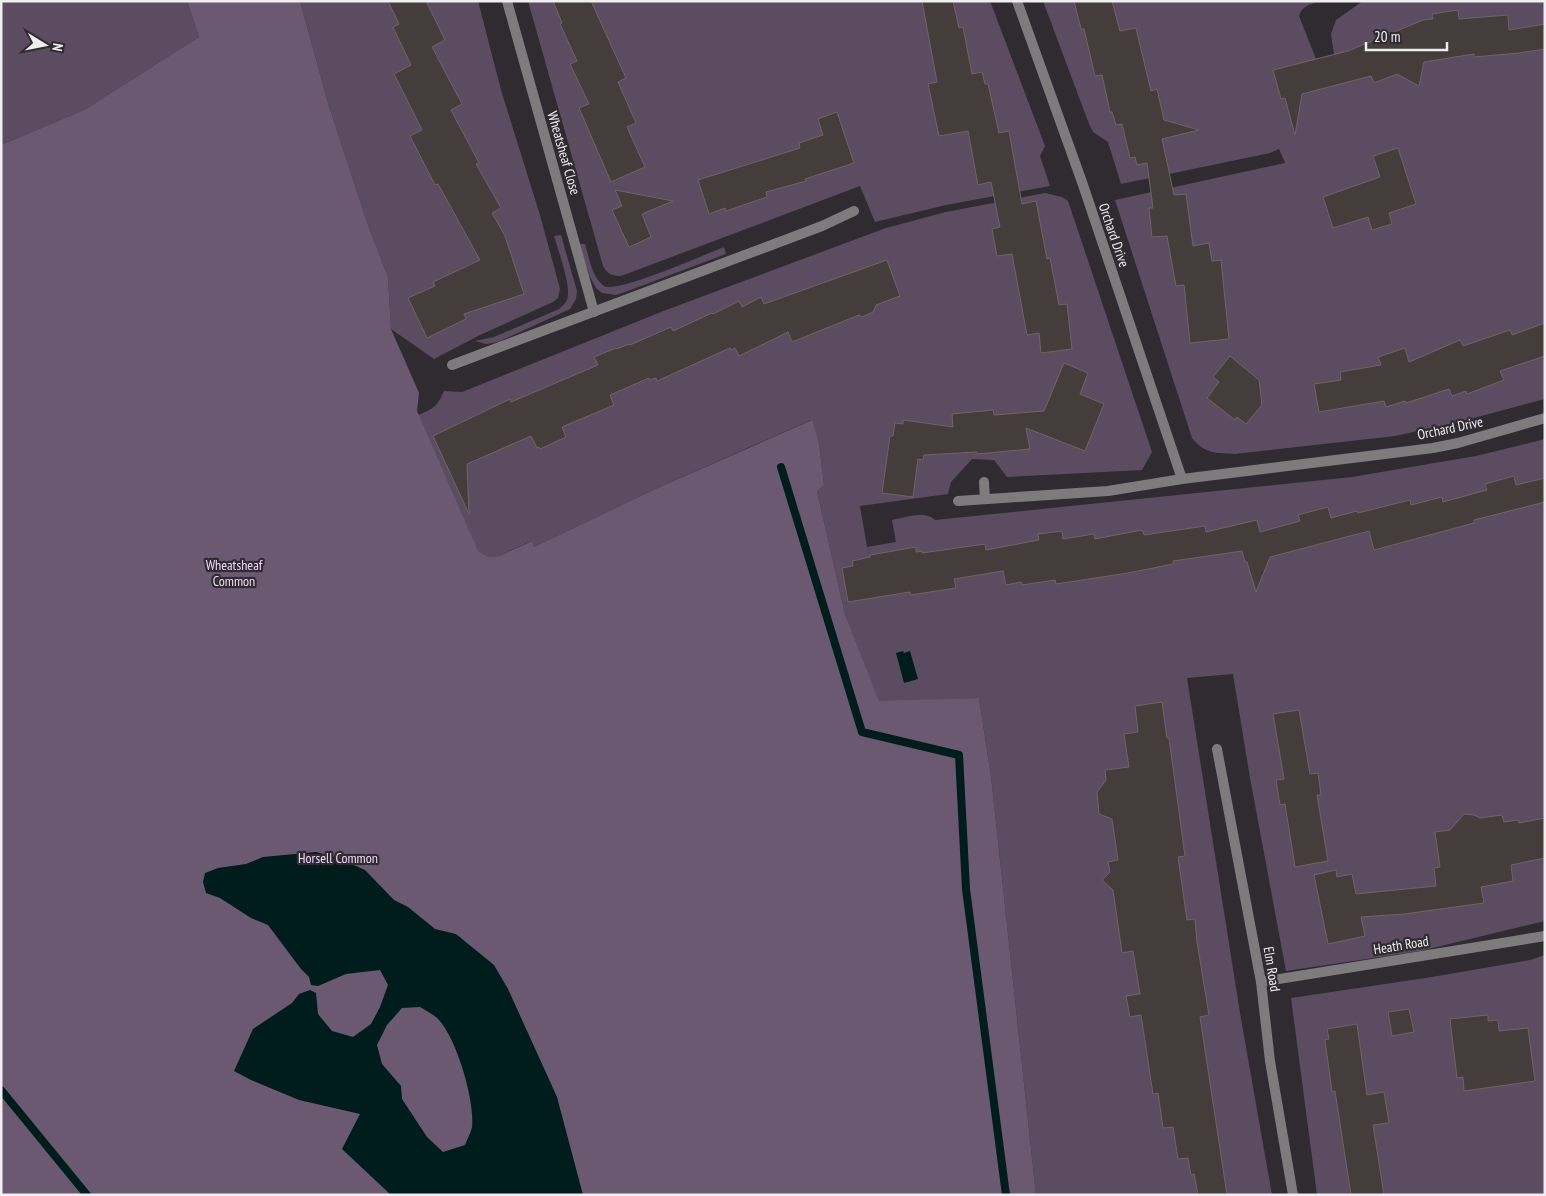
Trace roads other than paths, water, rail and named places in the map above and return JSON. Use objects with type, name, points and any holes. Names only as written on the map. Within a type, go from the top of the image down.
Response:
[{"type":"street","name":"Wheatsheaf Close","points":[[507,1],[594,312]]},
{"type":"street","name":"Orchard Drive","points":[[1016,1],[1078,173],[1182,479]]},
{"type":"street","points":[[452,365],[822,226],[854,211]]},
{"type":"street","name":"Orchard Drive","points":[[958,501],[1108,491],[1182,479],[1433,448],[1458,443],[1545,418]]},
{"type":"street","points":[[984,482],[985,499]]},
{"type":"street","name":"Elm Road","points":[[1217,749],[1261,982],[1270,1061],[1293,1195]]},
{"type":"street","name":"Heath Road","points":[[1261,982],[1545,936]]},
{"type":"waterway","points":[[781,467],[862,732],[959,755],[966,889],[1006,1195]]},
{"type":"waterway","points":[[1,1090],[87,1195]]},
{"type":"park label","name":"Wheatsheaf Common","points":[[234,574]]},
{"type":"park label","name":"Horsell Common","points":[[338,858]]}]
